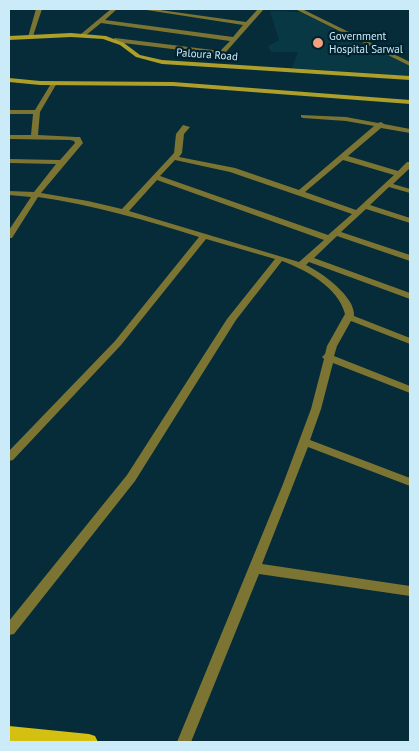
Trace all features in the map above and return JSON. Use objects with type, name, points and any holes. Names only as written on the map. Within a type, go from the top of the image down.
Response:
[{"type":"main road","name":"Paloura Road","points":[[9,38],[83,35],[115,40],[138,56],[162,62],[410,78]]},
{"type":"main road","points":[[9,80],[54,83],[173,84],[410,102]]},
{"type":"main road","points":[[9,734],[88,742]]},
{"type":"street","points":[[30,36],[40,9]]},
{"type":"street","points":[[83,35],[114,9]]},
{"type":"street","points":[[143,9],[246,24]]},
{"type":"street","points":[[115,40],[223,52],[232,39],[260,9]]},
{"type":"street","points":[[298,9],[410,64]]},
{"type":"street","points":[[100,20],[232,39]]},
{"type":"street","points":[[34,137],[37,112],[54,83]]},
{"type":"street","points":[[9,112],[37,112]]},
{"type":"street","points":[[302,116],[381,124],[410,131]]},
{"type":"street","points":[[300,193],[381,124]]},
{"type":"street","points":[[124,211],[174,158],[180,148],[180,134],[186,127]]},
{"type":"street","points":[[9,136],[70,138],[80,143],[62,162],[37,194],[9,236]]},
{"type":"street","points":[[342,157],[400,174]]},
{"type":"street","points":[[174,158],[232,170],[358,213]]},
{"type":"street","points":[[9,161],[62,162]]},
{"type":"street","points":[[305,262],[409,166]]},
{"type":"street","points":[[155,178],[333,236],[410,258]]},
{"type":"street","points":[[389,185],[410,191]]},
{"type":"street","points":[[9,193],[37,194],[124,211],[279,258],[305,262],[410,296]]},
{"type":"street","points":[[366,206],[410,221]]},
{"type":"street","points":[[9,218],[20,218]]},
{"type":"street","points":[[9,457],[118,343],[204,236]]},
{"type":"street","points":[[9,630],[131,478],[163,424],[232,319],[279,258]]},
{"type":"street","points":[[184,742],[304,442],[316,409],[327,357],[348,317],[350,307],[343,297],[305,262]]},
{"type":"street","points":[[348,317],[410,341]]},
{"type":"street","points":[[327,357],[410,390]]},
{"type":"street","points":[[304,442],[410,482]]},
{"type":"street","points":[[254,568],[410,591]]},
{"type":"shaded area","name":"Government Hospital Sarwal","points":[[270,11],[300,12],[410,66],[410,76],[292,68],[298,52],[271,52],[268,46],[279,40]]},
{"type":"place","name":"Government Hospital Sarwal","points":[[318,43]]}]
